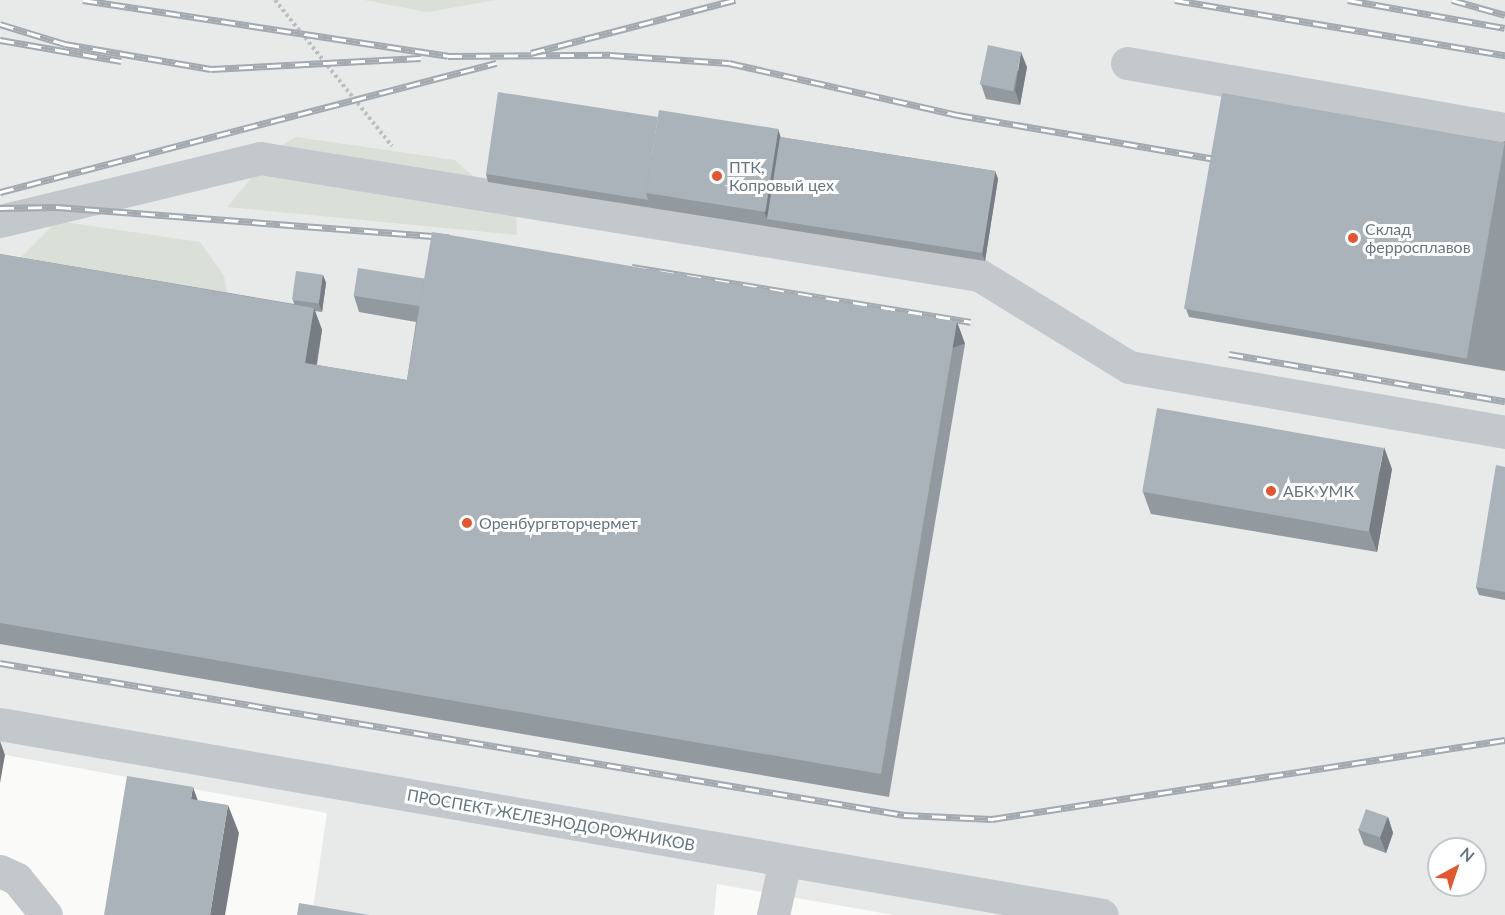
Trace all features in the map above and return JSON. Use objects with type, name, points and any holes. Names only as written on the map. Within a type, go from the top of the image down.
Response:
[{"type":"street","points":[[1127,63],[1505,129]]},
{"type":"street","points":[[0,221],[261,158],[979,275],[1129,368],[1505,432]]},
{"type":"street","name":"ПРОСПЕКТ ЖЕЛЕЗНОДОРОЖНИКОВ","points":[[0,724],[1102,915]]},
{"type":"street","points":[[773,915],[785,861]]},
{"type":"street","points":[[0,871],[17,879],[46,915]]},
{"type":"path","points":[[274,0],[422,184]]},
{"type":"shaded area","points":[[0,0],[1505,0],[1505,915],[894,915],[717,884],[714,915],[312,915],[327,813],[0,754]]},
{"type":"shaded area","points":[[364,0],[496,0],[427,12]]},
{"type":"shaded area","points":[[296,137],[455,160],[516,214],[517,235],[227,207],[277,148]]},
{"type":"shaded area","points":[[57,221],[200,242],[224,276],[230,308],[9,269]]},
{"type":"building","points":[[988,45],[1021,52],[1013,91],[980,84]]},
{"type":"building","points":[[498,92],[658,117],[646,193],[648,200],[486,174]]},
{"type":"building","name":"Склад ферросплавов","points":[[1222,93],[1505,143],[1467,359],[1184,309]]},
{"type":"building","name":"ПТК, Копровый цех","points":[[659,110],[779,129],[765,212],[646,193]]},
{"type":"building","points":[[780,137],[995,171],[982,253],[767,219]]},
{"type":"building","name":"Оренбургвторчермет","points":[[432,232],[957,322],[881,774],[0,623],[0,254],[314,308],[305,363],[407,380]]},
{"type":"building","points":[[358,268],[424,278],[420,306],[354,296]]},
{"type":"building","points":[[296,271],[323,275],[319,303],[292,300]]},
{"type":"building","name":"АБК УМК","points":[[1157,408],[1384,448],[1369,532],[1142,492]]},
{"type":"building","points":[[1496,465],[1505,467],[1505,592],[1476,587]]},
{"type":"building","points":[[127,776],[193,787],[191,799],[228,805],[210,915],[104,915]]},
{"type":"building","points":[[1366,809],[1388,817],[1380,838],[1358,830]]},
{"type":"building","points":[[299,903],[369,915],[297,915]]},
{"type":"railway","points":[[83,0],[448,56],[610,55],[729,63],[958,115],[1215,159]]},
{"type":"railway","points":[[531,53],[735,0]]},
{"type":"railway","points":[[1175,0],[1505,55]]},
{"type":"railway","points":[[1348,0],[1505,28]]},
{"type":"railway","points":[[1452,0],[1505,15]]},
{"type":"railway","points":[[0,24],[65,44],[211,69],[421,58]]},
{"type":"railway","points":[[0,40],[121,61]]},
{"type":"railway","points":[[0,192],[496,63]]},
{"type":"railway","points":[[0,208],[57,207],[449,237]]},
{"type":"railway","points":[[632,267],[971,322]]},
{"type":"railway","points":[[1229,354],[1505,401]]},
{"type":"railway","points":[[0,663],[904,815],[992,819],[1505,740]]},
{"type":"place","name":"ПТК, Копровый цех","points":[[717,176]]},
{"type":"place","name":"Склад ферросплавов","points":[[1353,238]]},
{"type":"place","name":"АБК УМК","points":[[1271,491]]},
{"type":"place","name":"Оренбургвторчермет","points":[[467,523]]}]
